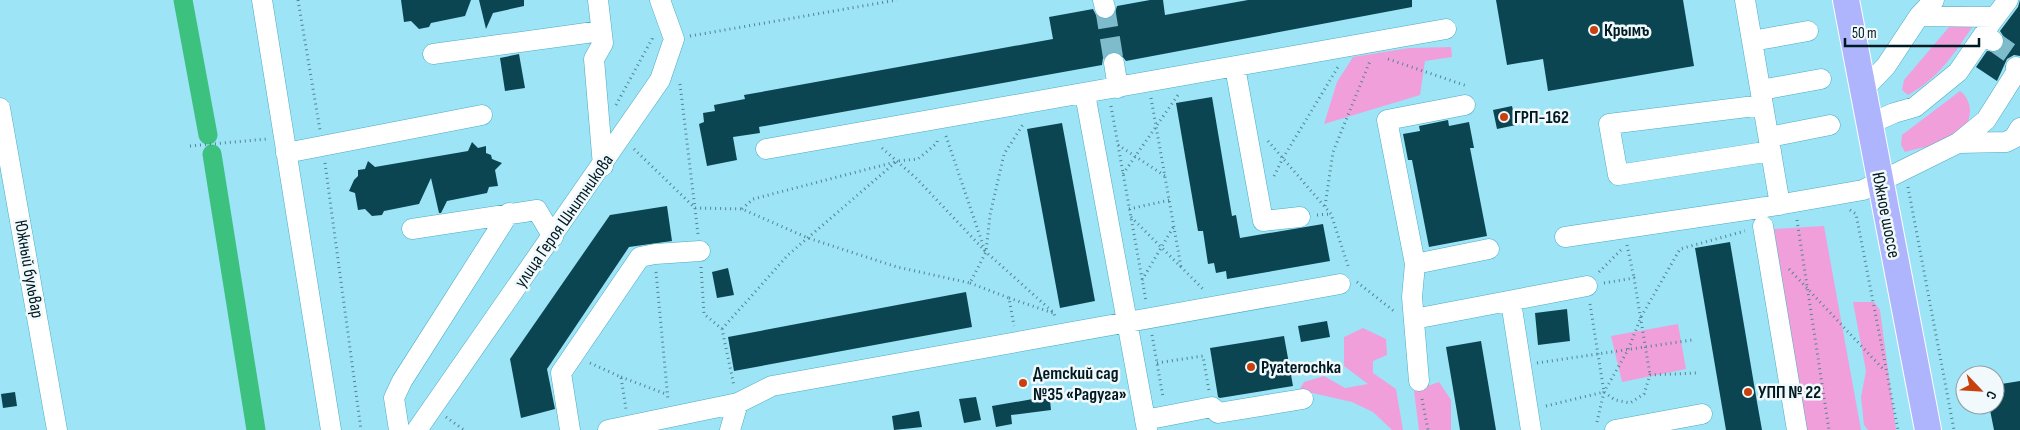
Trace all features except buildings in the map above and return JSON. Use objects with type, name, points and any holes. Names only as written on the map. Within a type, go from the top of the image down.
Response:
[{"type":"main road","name":"Южное шоссе","points":[[1846,0],[1928,430]]},
{"type":"street","points":[[262,0],[331,430]]},
{"type":"street","points":[[598,0],[603,43],[594,59],[602,166]]},
{"type":"street","points":[[660,0],[674,39]]},
{"type":"street","points":[[1745,0],[1770,144],[1787,204]]},
{"type":"street","points":[[1862,90],[1886,66],[1917,8],[1934,0]]},
{"type":"street","points":[[1869,124],[1915,107],[1958,72],[1988,38],[1994,17],[2008,0]]},
{"type":"street","points":[[1917,8],[1994,17]]},
{"type":"street","points":[[766,149],[1350,46],[1375,48],[1446,29]]},
{"type":"street","points":[[432,54],[601,31]]},
{"type":"street","points":[[1752,41],[1808,31]]},
{"type":"street","name":"улица Героя Шнитникова","points":[[417,430],[622,138],[660,80],[674,39]]},
{"type":"street","points":[[1113,89],[1114,63]]},
{"type":"street","points":[[1235,67],[1263,221],[1300,217]]},
{"type":"street","points":[[1565,237],[1787,204],[1863,190],[1958,144],[1986,120],[2017,71],[2016,67]]},
{"type":"street","points":[[1821,79],[1762,97],[1609,124],[1618,175],[1770,144],[1830,125]]},
{"type":"street","points":[[1084,94],[1146,425],[1167,417],[1217,417],[1303,399]]},
{"type":"street","points":[[1419,381],[1412,297],[1415,264],[1387,120],[1469,96]]},
{"type":"street","name":"Южный бульвар","points":[[0,108],[52,429]]},
{"type":"street","points":[[285,145],[323,146],[482,115]]},
{"type":"street","points":[[1958,144],[2006,142],[2014,138],[2020,128]]},
{"type":"street","points":[[412,228],[536,210],[553,237]]},
{"type":"street","points":[[399,430],[394,398],[402,381],[509,213]]},
{"type":"street","points":[[1759,233],[1797,430]]},
{"type":"street","points":[[1415,264],[1489,249]]},
{"type":"street","points":[[570,430],[561,373],[640,257],[700,251]]},
{"type":"street","points":[[608,430],[738,403],[772,386],[1340,284]]},
{"type":"street","points":[[1414,324],[1592,285]]},
{"type":"street","points":[[1511,302],[1532,430]]},
{"type":"street","points":[[730,430],[738,403]]},
{"type":"street","points":[[1616,430],[1702,414]]},
{"type":"path","points":[[298,0],[323,146],[361,430]]},
{"type":"path","points":[[674,39],[897,0]]},
{"type":"path","points":[[1260,206],[1283,158],[1350,46]]},
{"type":"path","points":[[1325,207],[1332,152],[1375,48],[1469,96]]},
{"type":"path","points":[[1123,175],[1192,74]]},
{"type":"path","points":[[679,80],[700,251],[704,314],[722,330],[738,403]]},
{"type":"path","points":[[1148,83],[1182,266]]},
{"type":"path","points":[[1113,89],[1117,144],[1167,417]]},
{"type":"path","points":[[970,283],[986,252],[990,215],[1004,154],[1024,122],[1045,101]]},
{"type":"path","points":[[742,209],[753,199],[897,161],[918,159],[937,143],[940,119]]},
{"type":"path","points":[[940,119],[986,252]]},
{"type":"path","points":[[865,132],[897,161],[986,252],[1054,313],[1059,334]]},
{"type":"path","points":[[622,138],[695,208],[742,209],[808,238],[897,267],[970,283],[1054,313]]},
{"type":"path","points":[[1266,138],[1331,214],[1351,277],[1414,324]]},
{"type":"path","points":[[1117,144],[1165,176]]},
{"type":"path","points":[[190,146],[285,145]]},
{"type":"path","points":[[722,330],[788,255],[897,161]]},
{"type":"path","points":[[1905,169],[1954,430]]},
{"type":"path","points":[[1129,209],[1170,200]]},
{"type":"path","points":[[1787,204],[1806,288],[1829,430]]},
{"type":"path","points":[[1849,209],[1856,214],[1898,430]]},
{"type":"path","points":[[1130,216],[1182,266],[1218,306]]},
{"type":"path","points":[[1142,280],[1174,225]]},
{"type":"path","points":[[1596,430],[1604,392],[1628,350],[1640,317],[1680,249],[1759,233],[1806,288],[1885,371]]},
{"type":"path","points":[[1627,244],[1640,317],[1650,375],[1644,394],[1630,403],[1615,400],[1604,392],[1598,354],[1592,285],[1627,244]]},
{"type":"path","points":[[655,254],[666,394],[672,417]]},
{"type":"path","points":[[1592,285],[1634,278]]},
{"type":"path","points":[[1008,298],[1018,342]]},
{"type":"path","points":[[1521,365],[1692,340]]},
{"type":"path","points":[[574,356],[666,394]]},
{"type":"path","points":[[1157,363],[1203,356],[1217,417]]},
{"type":"path","points":[[1650,375],[1697,373]]},
{"type":"path","points":[[621,377],[628,426]]},
{"type":"path","points":[[1419,381],[1428,430]]},
{"type":"path","points":[[1528,410],[1604,392]]},
{"type":"shaded area","points":[[1961,13],[1974,24],[1953,55],[1937,73],[1919,89],[1908,95],[1902,90],[1904,80]]},
{"type":"shaded area","points":[[1451,47],[1452,57],[1425,61],[1420,95],[1324,124],[1337,82],[1353,57],[1409,48]]},
{"type":"shaded area","points":[[1960,91],[1966,97],[1970,108],[1968,122],[1963,130],[1946,141],[1905,152],[1901,145],[1902,135]]},
{"type":"shaded area","points":[[1824,226],[1861,430],[1806,430],[1774,229]]},
{"type":"shaded area","points":[[1853,302],[1874,302],[1880,310],[1896,430],[1868,430],[1864,425],[1861,397],[1866,371]]},
{"type":"shaded area","points":[[1678,324],[1686,369],[1622,382],[1611,336]]},
{"type":"shaded area","points":[[1363,328],[1386,339],[1387,355],[1373,361],[1373,373],[1396,389],[1403,430],[1392,430],[1373,412],[1352,402],[1299,390],[1304,382],[1324,376],[1345,388],[1368,384],[1344,366],[1344,337]]},
{"type":"shaded area","points":[[1439,382],[1451,400],[1451,430],[1419,430],[1414,391]]},
{"type":"waterway","points":[[183,0],[208,135]]},
{"type":"waterway","points":[[212,154],[256,430]]},
{"type":"tunnel","points":[[1105,8],[1114,63]]},
{"type":"tunnel","points":[[1993,41],[2010,53],[2016,67]]},
{"type":"place","name":"Крымъ","points":[[1594,30]]},
{"type":"place","name":"ГРП-162","points":[[1504,117]]},
{"type":"place","name":"Pyaterochka","points":[[1251,367]]},
{"type":"place","name":"Детский сад №35 «Радуга»","points":[[1023,383]]},
{"type":"place","name":"УПП № 22","points":[[1748,392]]}]
